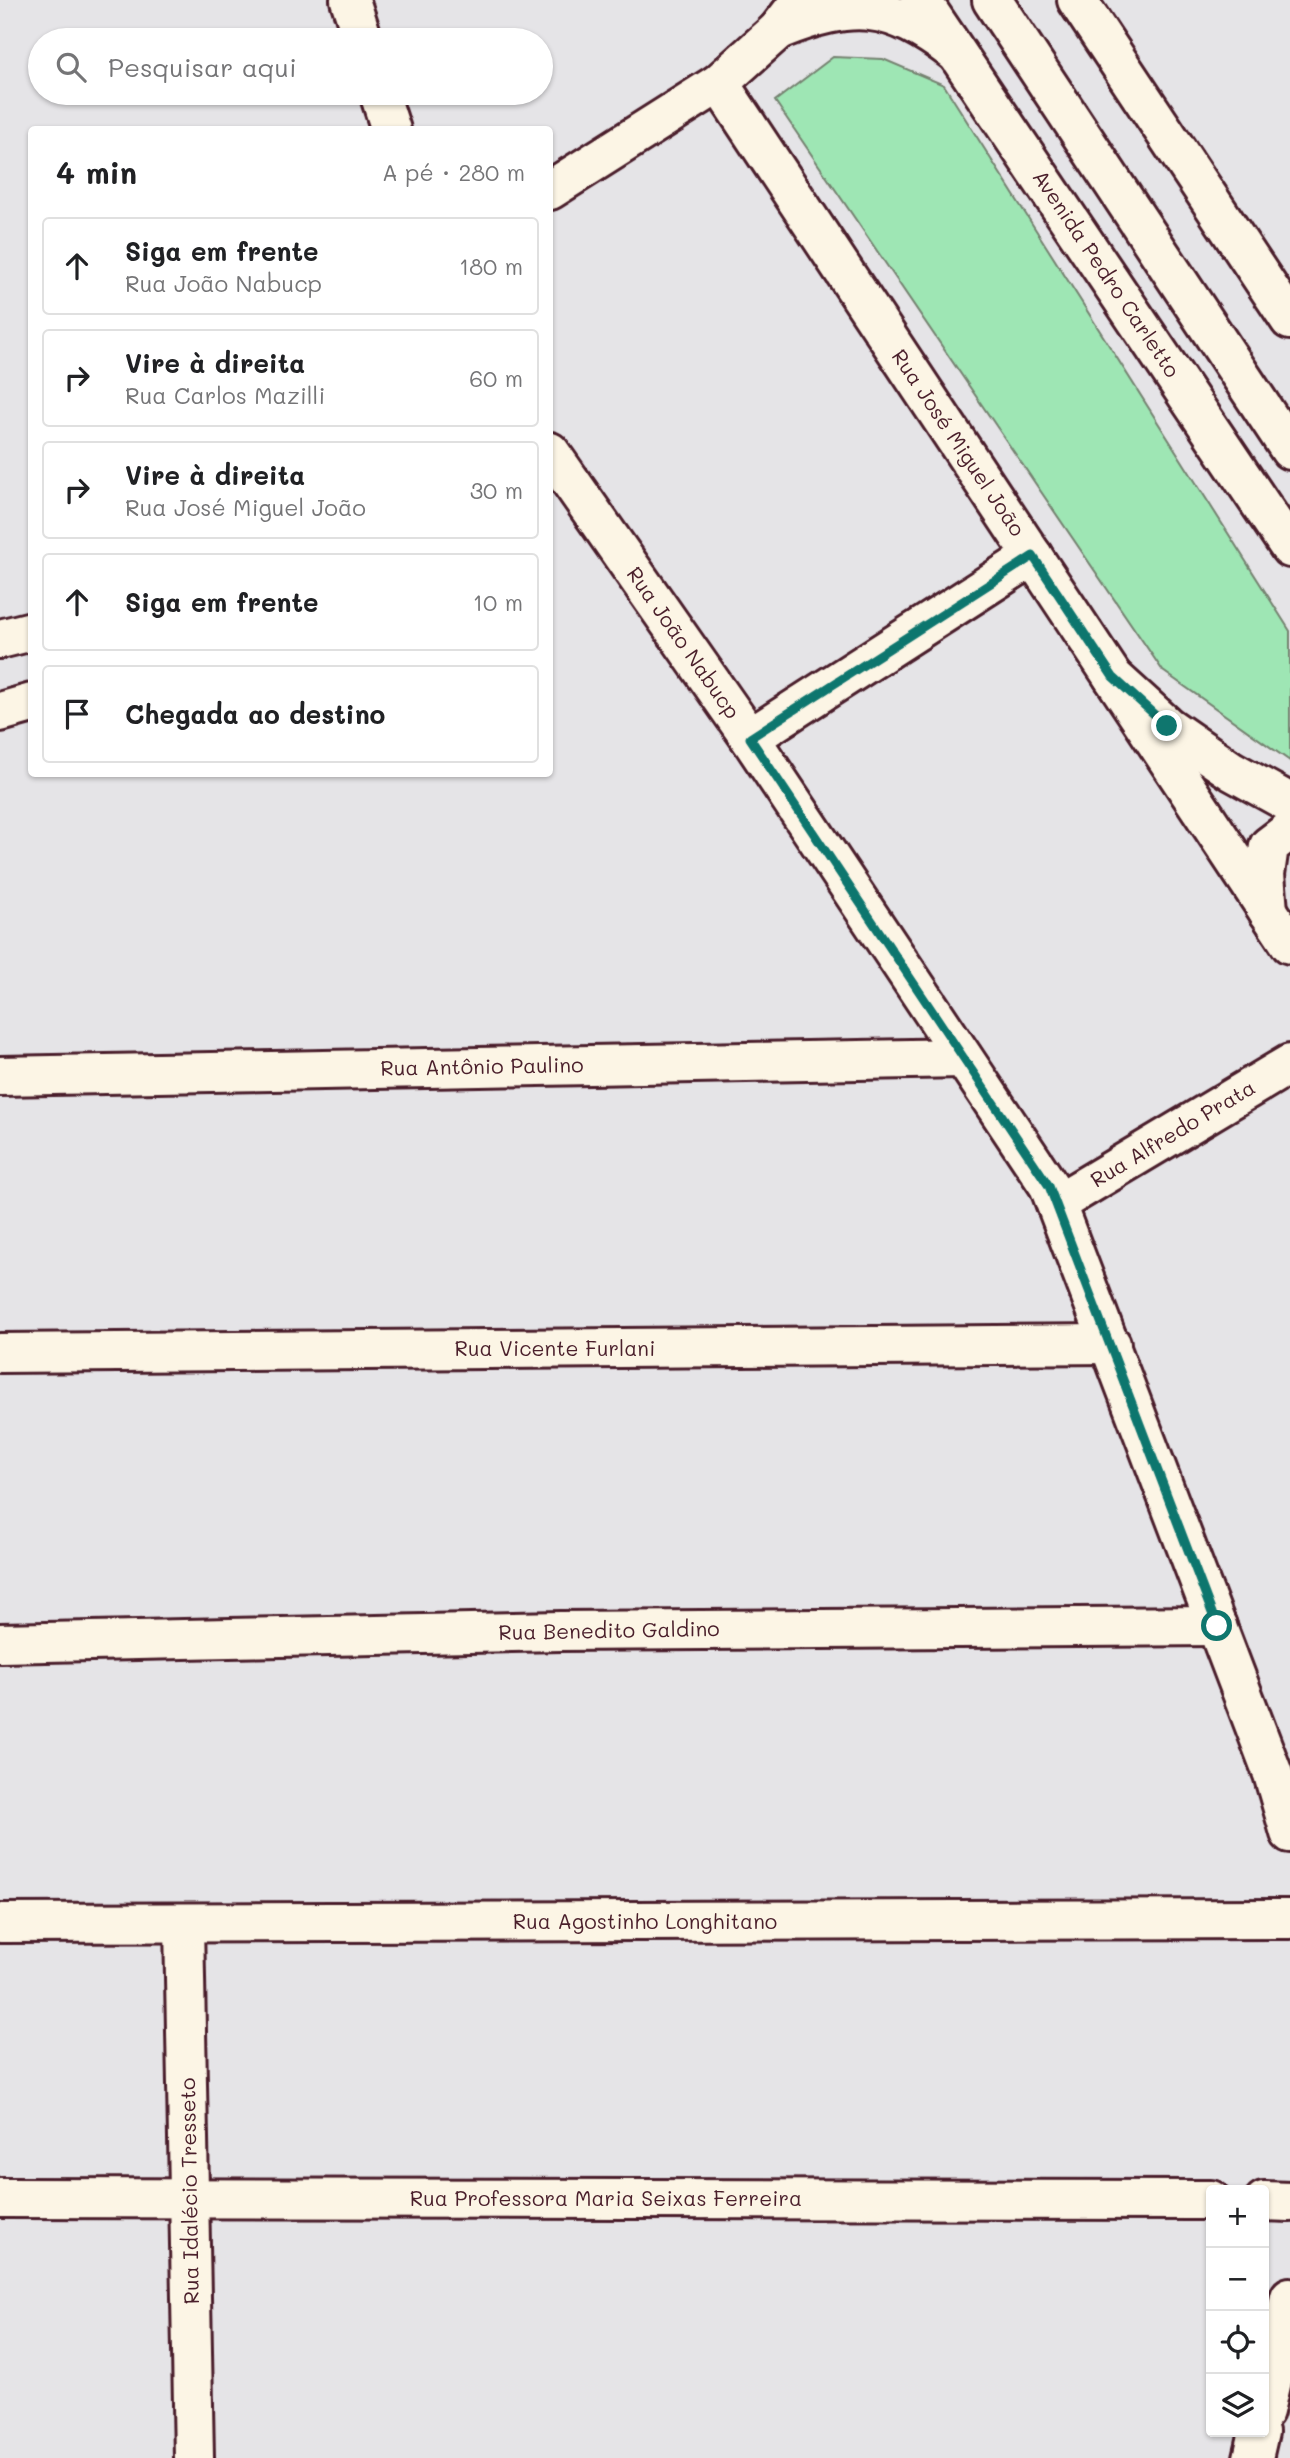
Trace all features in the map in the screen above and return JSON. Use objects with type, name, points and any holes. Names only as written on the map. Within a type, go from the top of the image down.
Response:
[{"type":"street","points":[[351,0],[359,28]]},
{"type":"street","name":"Avenida Pedro Carletto","points":[[921,0],[1290,548]]},
{"type":"street","points":[[992,0],[1290,450]]},
{"type":"street","points":[[1077,0],[1290,320]]},
{"type":"street","points":[[553,188],[719,83],[789,15],[864,10],[918,24],[958,55]]},
{"type":"street","name":"Rua José Miguel João","points":[[719,83],[1290,944]]},
{"type":"street","points":[[383,105],[390,126]]},
{"type":"street","name":"Rua João Nabucp","points":[[553,456],[750,738],[1049,1186],[1217,1626],[1281,1769],[1290,1833]]},
{"type":"street","points":[[750,738],[1033,556]]},
{"type":"street","points":[[0,639],[28,632]]},
{"type":"street","points":[[1113,677],[1167,726],[1233,771],[1290,803]]},
{"type":"street","points":[[0,712],[28,705]]},
{"type":"street","points":[[1268,911],[1265,874],[1269,846],[1290,830]]},
{"type":"street","name":"Rua Antônio Paulino","points":[[0,1076],[963,1059]]},
{"type":"street","name":"Rua Alfredo Prata","points":[[1056,1204],[1290,1065]]},
{"type":"street","name":"Rua Vicente Furlani","points":[[0,1353],[1111,1344]]},
{"type":"street","name":"Rua Benedito Galdino","points":[[0,1643],[561,1631],[1217,1626]]},
{"type":"street","name":"Rua Agostinho Longhitano","points":[[0,1923],[1290,1919]]},
{"type":"street","name":"Rua Idalécio Tresseto","points":[[184,1924],[194,2458]]},
{"type":"street","name":"Rua Professora Maria Seixas Ferreira","points":[[0,2198],[1206,2200]]},
{"type":"street","points":[[1269,2201],[1290,2202]]},
{"type":"street","points":[[1269,2408],[1290,2297]]},
{"type":"street","points":[[1253,2458],[1260,2437]]},
{"type":"green space","points":[[833,57],[883,59],[944,85],[1290,631],[1290,761],[1163,671],[775,101]]},
{"type":"route","points":[[1167,726],[1113,677],[1033,556],[750,738],[1049,1186],[1217,1626]]}]
